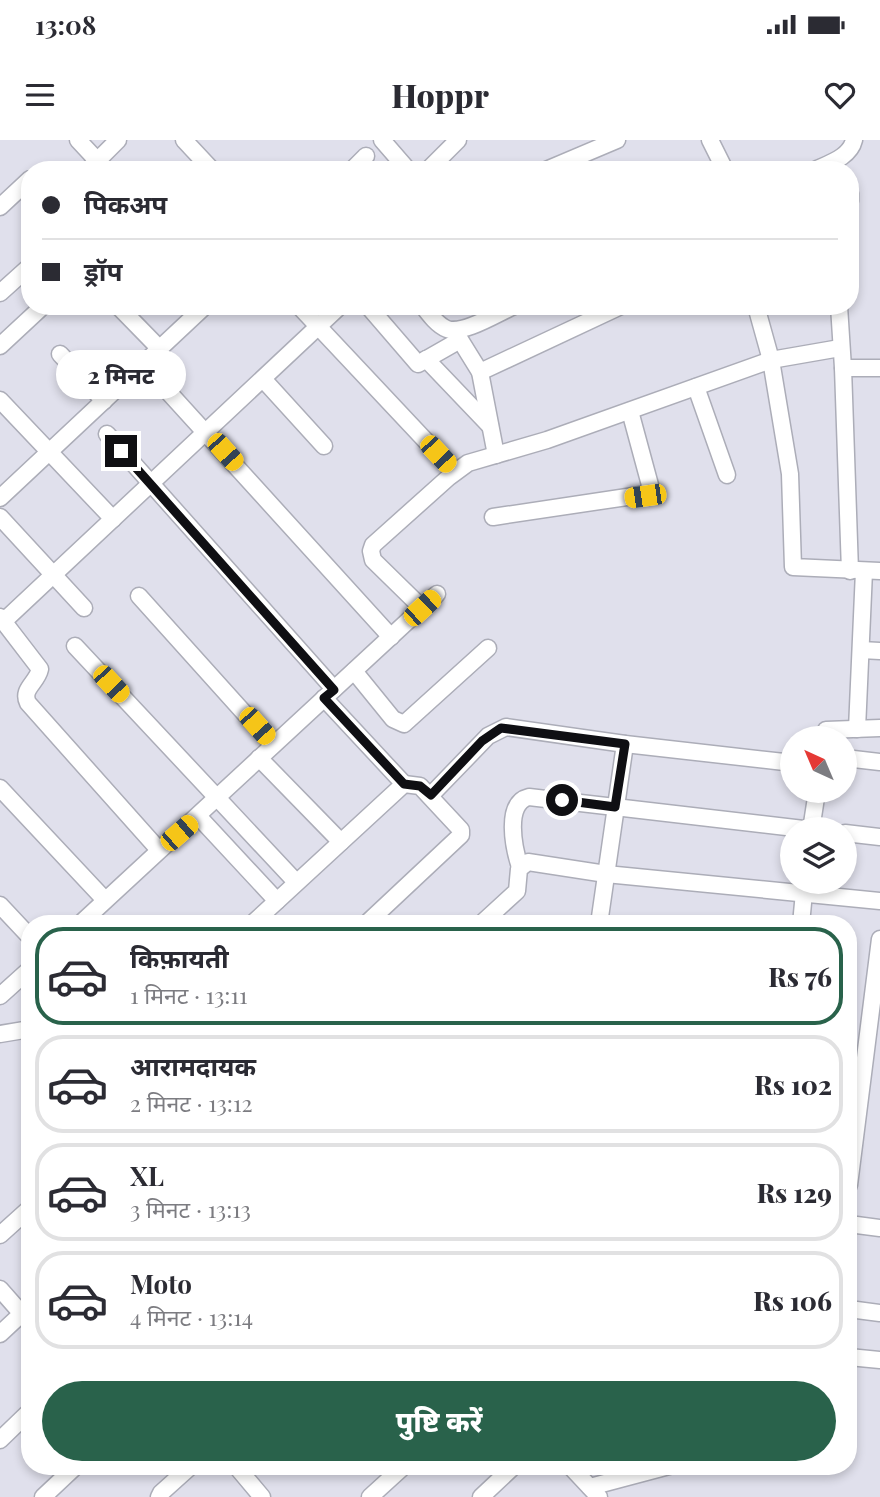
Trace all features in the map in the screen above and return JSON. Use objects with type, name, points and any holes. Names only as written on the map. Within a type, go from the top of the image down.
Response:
[{"type":"street","points":[[78,140],[93,161]]},
{"type":"street","points":[[102,161],[118,140]]},
{"type":"street","points":[[184,140],[204,161]]},
{"type":"street","points":[[383,140],[400,161]]},
{"type":"street","points":[[437,161],[458,140]]},
{"type":"street","points":[[567,161],[617,140]]},
{"type":"street","points":[[710,140],[720,161]]},
{"type":"street","points":[[844,161],[854,140]]},
{"type":"street","points":[[361,161],[366,156]]},
{"type":"street","points":[[0,207],[21,187]]},
{"type":"street","points":[[0,293],[21,274]]},
{"type":"street","points":[[0,346],[33,315]]},
{"type":"street","points":[[127,315],[160,349]]},
{"type":"street","points":[[0,498],[196,315]]},
{"type":"street","points":[[308,315],[455,472]]},
{"type":"street","points":[[159,850],[28,703],[26,691],[37,678],[40,669],[2,619],[53,575],[331,315]]},
{"type":"street","points":[[376,315],[418,364],[461,330],[494,315]]},
{"type":"street","points":[[431,315],[441,326],[457,335],[480,372],[496,455]]},
{"type":"street","points":[[480,372],[602,315]]},
{"type":"street","points":[[758,315],[771,360],[790,474],[793,567],[865,571]]},
{"type":"street","points":[[839,315],[840,348],[865,571],[857,726]]},
{"type":"street","points":[[422,608],[373,560],[371,551],[373,545],[468,463],[523,448],[771,360],[840,348]]},
{"type":"street","points":[[60,354],[104,401]]},
{"type":"street","points":[[426,359],[490,426]]},
{"type":"street","points":[[143,364],[390,637]]},
{"type":"street","points":[[843,369],[880,368]]},
{"type":"street","points":[[263,379],[324,446]]},
{"type":"street","points":[[696,387],[727,475]]},
{"type":"street","points":[[0,400],[113,519]]},
{"type":"street","points":[[493,517],[645,496],[650,485],[631,411]]},
{"type":"street","points":[[107,434],[404,784],[420,786],[461,830],[461,835],[376,915]]},
{"type":"street","points":[[0,517],[84,608]]},
{"type":"street","points":[[89,915],[437,594]]},
{"type":"street","points":[[139,596],[273,745]]},
{"type":"street","points":[[75,646],[296,882]]},
{"type":"street","points":[[354,671],[393,719],[404,724],[488,648]]},
{"type":"street","points":[[861,650],[880,650]]},
{"type":"street","points":[[431,795],[482,741],[501,728],[780,762]]},
{"type":"street","points":[[858,729],[880,729]]},
{"type":"street","points":[[600,915],[625,744]]},
{"type":"street","points":[[259,758],[341,842]]},
{"type":"street","points":[[858,759],[880,762]]},
{"type":"street","points":[[262,915],[404,784]]},
{"type":"street","points":[[0,788],[105,900]]},
{"type":"street","points":[[491,915],[517,891],[520,867],[514,849],[514,823],[516,806],[522,798],[535,796],[780,825]]},
{"type":"street","points":[[198,816],[277,901]]},
{"type":"street","points":[[857,834],[880,837]]},
{"type":"street","points":[[520,867],[528,862],[606,874],[780,885]]},
{"type":"street","points":[[802,915],[804,894]]},
{"type":"street","points":[[842,894],[880,901]]},
{"type":"street","points":[[0,905],[21,927]]},
{"type":"street","points":[[857,1122],[880,939]]},
{"type":"street","points":[[0,996],[21,977]]},
{"type":"street","points":[[0,1034],[21,1030]]},
{"type":"street","points":[[0,1235],[21,1216]]},
{"type":"street","points":[[857,1225],[880,1228]]},
{"type":"street","points":[[0,1289],[21,1306]]},
{"type":"street","points":[[857,1310],[880,1313]]},
{"type":"street","points":[[0,1334],[21,1315]]},
{"type":"street","points":[[857,1358],[880,1360]]},
{"type":"street","points":[[0,1440],[21,1420]]},
{"type":"street","points":[[43,1497],[66,1475]]},
{"type":"street","points":[[159,1497],[182,1475]]},
{"type":"street","points":[[244,1475],[262,1497]]},
{"type":"street","points":[[370,1497],[394,1475]]},
{"type":"street","points":[[481,1497],[504,1475]]},
{"type":"street","points":[[578,1475],[596,1494],[646,1475]]},
{"type":"route","points":[[121,451],[334,690],[324,698],[404,784],[420,786],[431,795],[488,736],[506,727],[625,744],[615,807],[562,800]]}]
